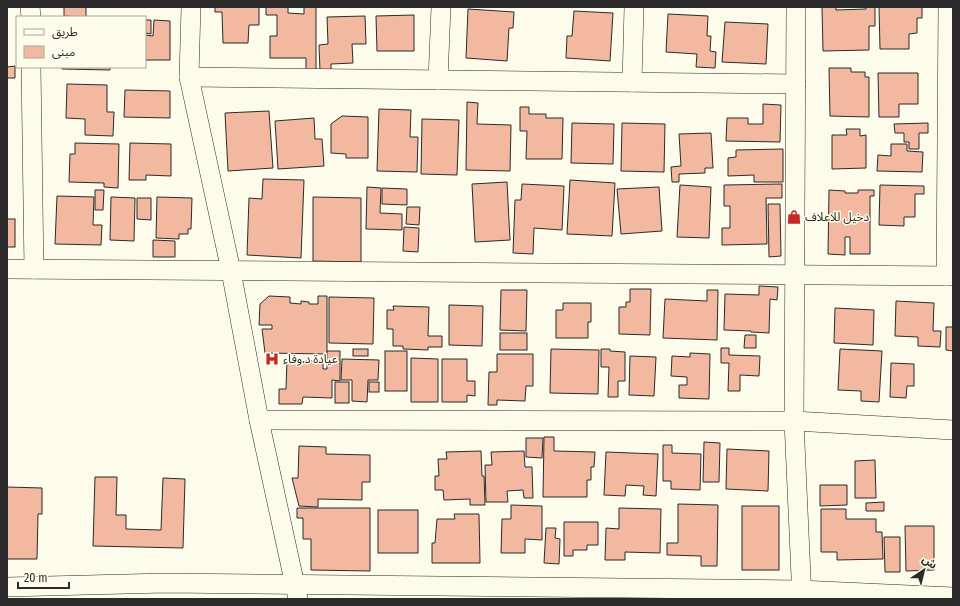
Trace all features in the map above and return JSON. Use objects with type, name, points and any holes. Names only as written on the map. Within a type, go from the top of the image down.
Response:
[{"type":"street","points":[[190,7],[189,77],[231,271],[259,420],[296,592]]},
{"type":"street","points":[[438,80],[441,7]]},
{"type":"street","points":[[632,82],[634,7]]},
{"type":"street","points":[[796,7],[794,421],[801,594]]},
{"type":"street","points":[[7,269],[949,276],[948,7]]},
{"type":"street","points":[[31,68],[34,269]]},
{"type":"street","points":[[189,77],[796,84]]},
{"type":"street","points":[[259,420],[794,421],[953,430]]},
{"type":"street","points":[[18,591],[801,594],[953,598]]},
{"type":"building","points":[[64,7],[86,7],[86,16],[64,16]]},
{"type":"building","points":[[215,7],[259,7],[259,25],[249,25],[248,43],[223,43],[222,12],[215,12]]},
{"type":"building","points":[[266,7],[288,7],[288,13],[304,14],[304,7],[316,7],[316,71],[306,71],[306,58],[270,58],[270,36],[277,36],[277,15],[266,15]]},
{"type":"building","points":[[822,7],[836,7],[836,10],[866,9],[866,7],[875,7],[875,26],[869,26],[869,50],[823,51]]},
{"type":"building","points":[[879,7],[922,7],[922,18],[917,18],[917,33],[909,34],[909,49],[880,49]]},
{"type":"building","points":[[468,9],[514,12],[513,28],[509,28],[507,61],[466,58]]},
{"type":"building","points":[[574,11],[613,13],[610,61],[566,58],[567,36],[572,36]]},
{"type":"building","points":[[668,14],[708,16],[707,36],[711,36],[710,51],[716,52],[715,68],[696,67],[697,54],[666,52]]},
{"type":"building","points":[[414,15],[414,51],[377,51],[376,16]]},
{"type":"building","points":[[365,16],[366,44],[352,44],[353,63],[331,64],[331,70],[320,71],[319,45],[328,44],[327,17]]},
{"type":"building","points":[[146,20],[151,20],[151,34],[146,33]]},
{"type":"building","points":[[154,20],[170,21],[170,60],[146,60],[146,35],[153,36]]},
{"type":"building","points":[[725,22],[768,24],[766,64],[722,62]]},
{"type":"building","points":[[15,66],[15,78],[7,78],[7,67]]},
{"type":"building","points":[[110,68],[110,70],[62,69]]},
{"type":"building","points":[[829,68],[851,68],[851,72],[865,72],[865,77],[869,77],[869,117],[830,116]]},
{"type":"building","points":[[878,73],[918,73],[918,104],[899,104],[899,117],[879,117]]},
{"type":"building","points":[[67,84],[107,85],[107,112],[114,112],[113,136],[85,135],[85,119],[66,118]]},
{"type":"building","points":[[125,90],[170,91],[170,118],[124,117]]},
{"type":"building","points":[[467,102],[478,103],[477,124],[511,125],[510,171],[466,170]]},
{"type":"building","points":[[763,104],[781,105],[780,142],[726,141],[727,118],[748,118],[748,124],[763,124]]},
{"type":"building","points":[[520,107],[529,107],[529,114],[546,114],[546,118],[563,118],[562,159],[526,159],[527,131],[520,131]]},
{"type":"building","points":[[379,109],[411,110],[410,137],[418,137],[417,172],[377,171]]},
{"type":"building","points":[[269,111],[273,168],[228,171],[225,113]]},
{"type":"building","points":[[342,116],[368,117],[368,158],[346,158],[346,154],[331,153],[331,124]]},
{"type":"building","points":[[314,118],[315,139],[322,139],[324,166],[278,169],[275,121]]},
{"type":"building","points":[[422,119],[459,120],[457,175],[421,174]]},
{"type":"building","points":[[572,123],[614,124],[613,164],[571,163]]},
{"type":"building","points":[[622,123],[665,124],[664,172],[621,171]]},
{"type":"building","points":[[928,123],[928,133],[919,133],[919,149],[909,149],[909,142],[904,142],[904,133],[895,133],[894,124]]},
{"type":"building","points":[[846,129],[860,129],[860,136],[866,135],[866,168],[832,169],[832,135],[847,135]]},
{"type":"building","points":[[711,133],[713,168],[705,168],[705,173],[679,174],[679,182],[672,182],[671,167],[681,166],[679,134]]},
{"type":"building","points":[[75,143],[119,144],[118,188],[104,187],[104,183],[69,182],[70,154],[75,154]]},
{"type":"building","points":[[130,143],[171,144],[171,176],[146,175],[146,180],[129,180]]},
{"type":"building","points":[[891,144],[907,144],[907,151],[923,152],[922,172],[877,171],[878,155],[891,156]]},
{"type":"building","points":[[783,149],[783,182],[754,182],[754,175],[728,176],[728,158],[736,157],[736,150]]},
{"type":"building","points":[[263,179],[304,180],[301,258],[247,255],[249,198],[262,199]]},
{"type":"building","points":[[570,180],[615,183],[612,236],[567,234]]},
{"type":"building","points":[[507,182],[510,240],[475,242],[472,184]]},
{"type":"building","points":[[522,184],[564,186],[562,230],[534,228],[533,254],[513,253],[515,200],[521,200]]},
{"type":"building","points":[[782,184],[782,198],[766,198],[767,244],[722,245],[722,228],[730,228],[730,206],[724,206],[724,185]]},
{"type":"building","points":[[680,185],[711,187],[709,238],[677,237]]},
{"type":"building","points":[[880,185],[924,186],[924,194],[915,194],[915,217],[904,217],[904,226],[879,225]]},
{"type":"building","points":[[367,187],[381,188],[380,213],[402,214],[402,230],[366,229]]},
{"type":"building","points":[[659,187],[662,231],[621,234],[617,189]]},
{"type":"building","points":[[382,188],[407,189],[407,205],[382,204]]},
{"type":"building","points":[[95,190],[104,190],[103,210],[95,210]]},
{"type":"building","points":[[829,190],[845,191],[845,193],[858,193],[858,190],[874,190],[874,196],[870,196],[870,254],[850,254],[850,237],[845,237],[845,255],[828,254]]},
{"type":"building","points":[[57,196],[94,197],[93,225],[102,225],[101,245],[55,244]]},
{"type":"building","points":[[111,197],[135,198],[134,241],[110,240]]},
{"type":"building","points":[[157,197],[192,198],[191,229],[188,229],[188,234],[179,234],[179,239],[156,238]]},
{"type":"building","points":[[313,197],[361,198],[361,262],[313,261]]},
{"type":"building","points":[[137,198],[151,198],[151,220],[137,219]]},
{"type":"building","points":[[768,204],[780,204],[781,256],[769,257]]},
{"type":"building","points":[[407,207],[420,207],[419,225],[406,224]]},
{"type":"building","points":[[7,219],[15,219],[15,247],[7,247]]},
{"type":"building","points":[[404,227],[419,228],[418,252],[403,251]]},
{"type":"building","points":[[153,240],[175,241],[175,257],[153,257]]},
{"type":"building","points":[[759,286],[778,287],[777,300],[770,299],[769,333],[724,330],[725,294],[759,295]]},
{"type":"building","points":[[630,289],[651,289],[650,335],[619,334],[619,307],[626,307],[626,302],[630,302]]},
{"type":"building","points":[[501,290],[527,290],[526,331],[500,330]]},
{"type":"building","points":[[707,290],[718,290],[717,340],[663,338],[665,299],[707,301]]},
{"type":"building","points":[[269,296],[290,297],[290,303],[301,304],[301,301],[309,302],[309,304],[318,304],[318,296],[327,296],[327,354],[265,353],[262,329],[272,329],[272,325],[259,325],[260,304]]},
{"type":"building","points":[[329,297],[374,298],[373,344],[329,343]]},
{"type":"building","points":[[896,301],[934,303],[933,331],[941,331],[940,347],[918,346],[918,337],[895,336]]},
{"type":"building","points":[[563,303],[591,303],[591,322],[588,322],[588,338],[556,338],[556,310],[563,310]]},
{"type":"building","points":[[449,305],[483,306],[482,346],[449,345]]},
{"type":"building","points":[[393,306],[429,307],[428,336],[442,336],[442,347],[428,347],[428,350],[403,349],[403,346],[393,346],[393,329],[387,329],[387,310],[394,310]]},
{"type":"building","points":[[835,308],[874,310],[873,345],[834,343]]},
{"type":"building","points":[[946,327],[953,327],[953,351],[946,350]]},
{"type":"building","points":[[500,333],[527,333],[527,350],[500,350]]},
{"type":"building","points":[[745,335],[756,335],[756,348],[744,348]]},
{"type":"building","points":[[721,348],[729,348],[729,355],[760,356],[759,376],[740,375],[740,391],[728,391],[729,363],[721,363]]},
{"type":"building","points":[[353,349],[368,349],[368,356],[353,356]]},
{"type":"building","points":[[551,349],[599,350],[598,394],[550,393]]},
{"type":"building","points":[[601,349],[625,352],[625,381],[618,381],[618,397],[608,397],[609,367],[601,367]]},
{"type":"building","points":[[840,349],[882,351],[879,402],[861,401],[861,391],[838,390]]},
{"type":"building","points":[[327,351],[340,351],[340,381],[332,380],[332,398],[303,397],[302,404],[279,404],[279,389],[286,389],[287,360],[323,361],[323,369],[327,369]]},
{"type":"building","points":[[385,351],[407,351],[407,391],[385,391]]},
{"type":"building","points":[[690,353],[710,354],[709,399],[679,398],[679,385],[687,385],[687,377],[671,376],[672,356],[690,357]]},
{"type":"building","points":[[497,354],[533,354],[533,386],[526,386],[525,401],[497,400],[497,405],[488,405],[489,372],[497,372]]},
{"type":"building","points":[[630,356],[656,357],[654,396],[629,395]]},
{"type":"building","points":[[411,358],[438,359],[438,402],[411,402]]},
{"type":"building","points":[[342,359],[379,360],[378,380],[368,380],[367,402],[352,401],[352,380],[341,380]]},
{"type":"building","points":[[442,359],[467,359],[467,381],[475,381],[475,396],[467,395],[467,402],[442,402]]},
{"type":"building","points":[[891,363],[914,364],[914,386],[907,386],[906,398],[890,397]]},
{"type":"building","points":[[335,382],[349,382],[349,403],[335,403]]},
{"type":"building","points":[[369,382],[379,382],[379,392],[369,392]]},
{"type":"building","points":[[544,437],[554,437],[554,451],[595,452],[594,467],[591,467],[591,480],[587,480],[587,497],[543,497]]},
{"type":"building","points":[[526,438],[543,438],[542,458],[526,457]]},
{"type":"building","points":[[704,442],[720,443],[719,482],[703,482]]},
{"type":"building","points":[[663,445],[672,445],[672,453],[701,454],[700,490],[671,489],[671,481],[663,481]]},
{"type":"building","points":[[299,446],[326,447],[326,454],[370,455],[370,482],[362,482],[362,500],[318,499],[318,507],[299,506],[292,478],[298,478]]},
{"type":"building","points":[[727,449],[769,451],[768,491],[726,489]]},
{"type":"building","points":[[481,451],[485,505],[470,505],[470,499],[444,500],[443,490],[435,490],[435,476],[439,476],[438,459],[447,459],[446,452]]},
{"type":"building","points":[[524,451],[525,467],[532,467],[533,498],[524,498],[523,490],[507,491],[508,502],[486,502],[485,465],[492,465],[491,452]]},
{"type":"building","points":[[606,452],[658,454],[656,496],[643,495],[644,486],[626,485],[625,496],[604,495]]},
{"type":"building","points":[[875,460],[876,498],[855,498],[855,461]]},
{"type":"building","points":[[95,477],[117,477],[116,515],[126,515],[126,529],[161,530],[163,478],[185,479],[183,548],[93,546]]},
{"type":"building","points":[[820,485],[847,485],[847,505],[820,506]]},
{"type":"building","points":[[7,487],[42,488],[42,514],[38,514],[37,559],[7,559]]},
{"type":"building","points":[[884,502],[884,511],[866,511],[866,503]]},
{"type":"building","points":[[678,504],[718,505],[717,566],[701,566],[701,556],[667,555],[667,543],[678,543]]},
{"type":"building","points":[[511,505],[542,506],[542,540],[525,539],[525,553],[501,553],[502,519],[511,519]]},
{"type":"building","points":[[742,506],[779,506],[779,570],[742,570]]},
{"type":"building","points":[[297,508],[370,508],[370,571],[311,570],[311,539],[303,539],[303,518],[297,518]]},
{"type":"building","points":[[619,508],[661,509],[660,553],[625,552],[625,560],[605,560],[606,528],[619,529]]},
{"type":"building","points":[[821,509],[846,509],[846,519],[876,519],[876,532],[882,532],[883,559],[837,560],[837,552],[821,552]]},
{"type":"building","points":[[378,510],[418,510],[418,553],[378,553]]},
{"type":"building","points":[[454,514],[479,514],[480,563],[432,563],[432,543],[435,543],[437,519],[455,519]]},
{"type":"building","points":[[564,522],[598,522],[598,545],[587,545],[587,550],[573,550],[573,556],[564,556]]},
{"type":"building","points":[[905,526],[934,526],[934,570],[906,571]]},
{"type":"building","points":[[546,528],[556,528],[555,538],[560,539],[559,564],[544,563]]},
{"type":"building","points":[[884,537],[900,537],[900,572],[885,572]]},
{"type":"place","name":"دخيل للاعلاف","points":[[794,217]]},
{"type":"place","name":"عيادة د.وفاء","points":[[272,359]]}]
